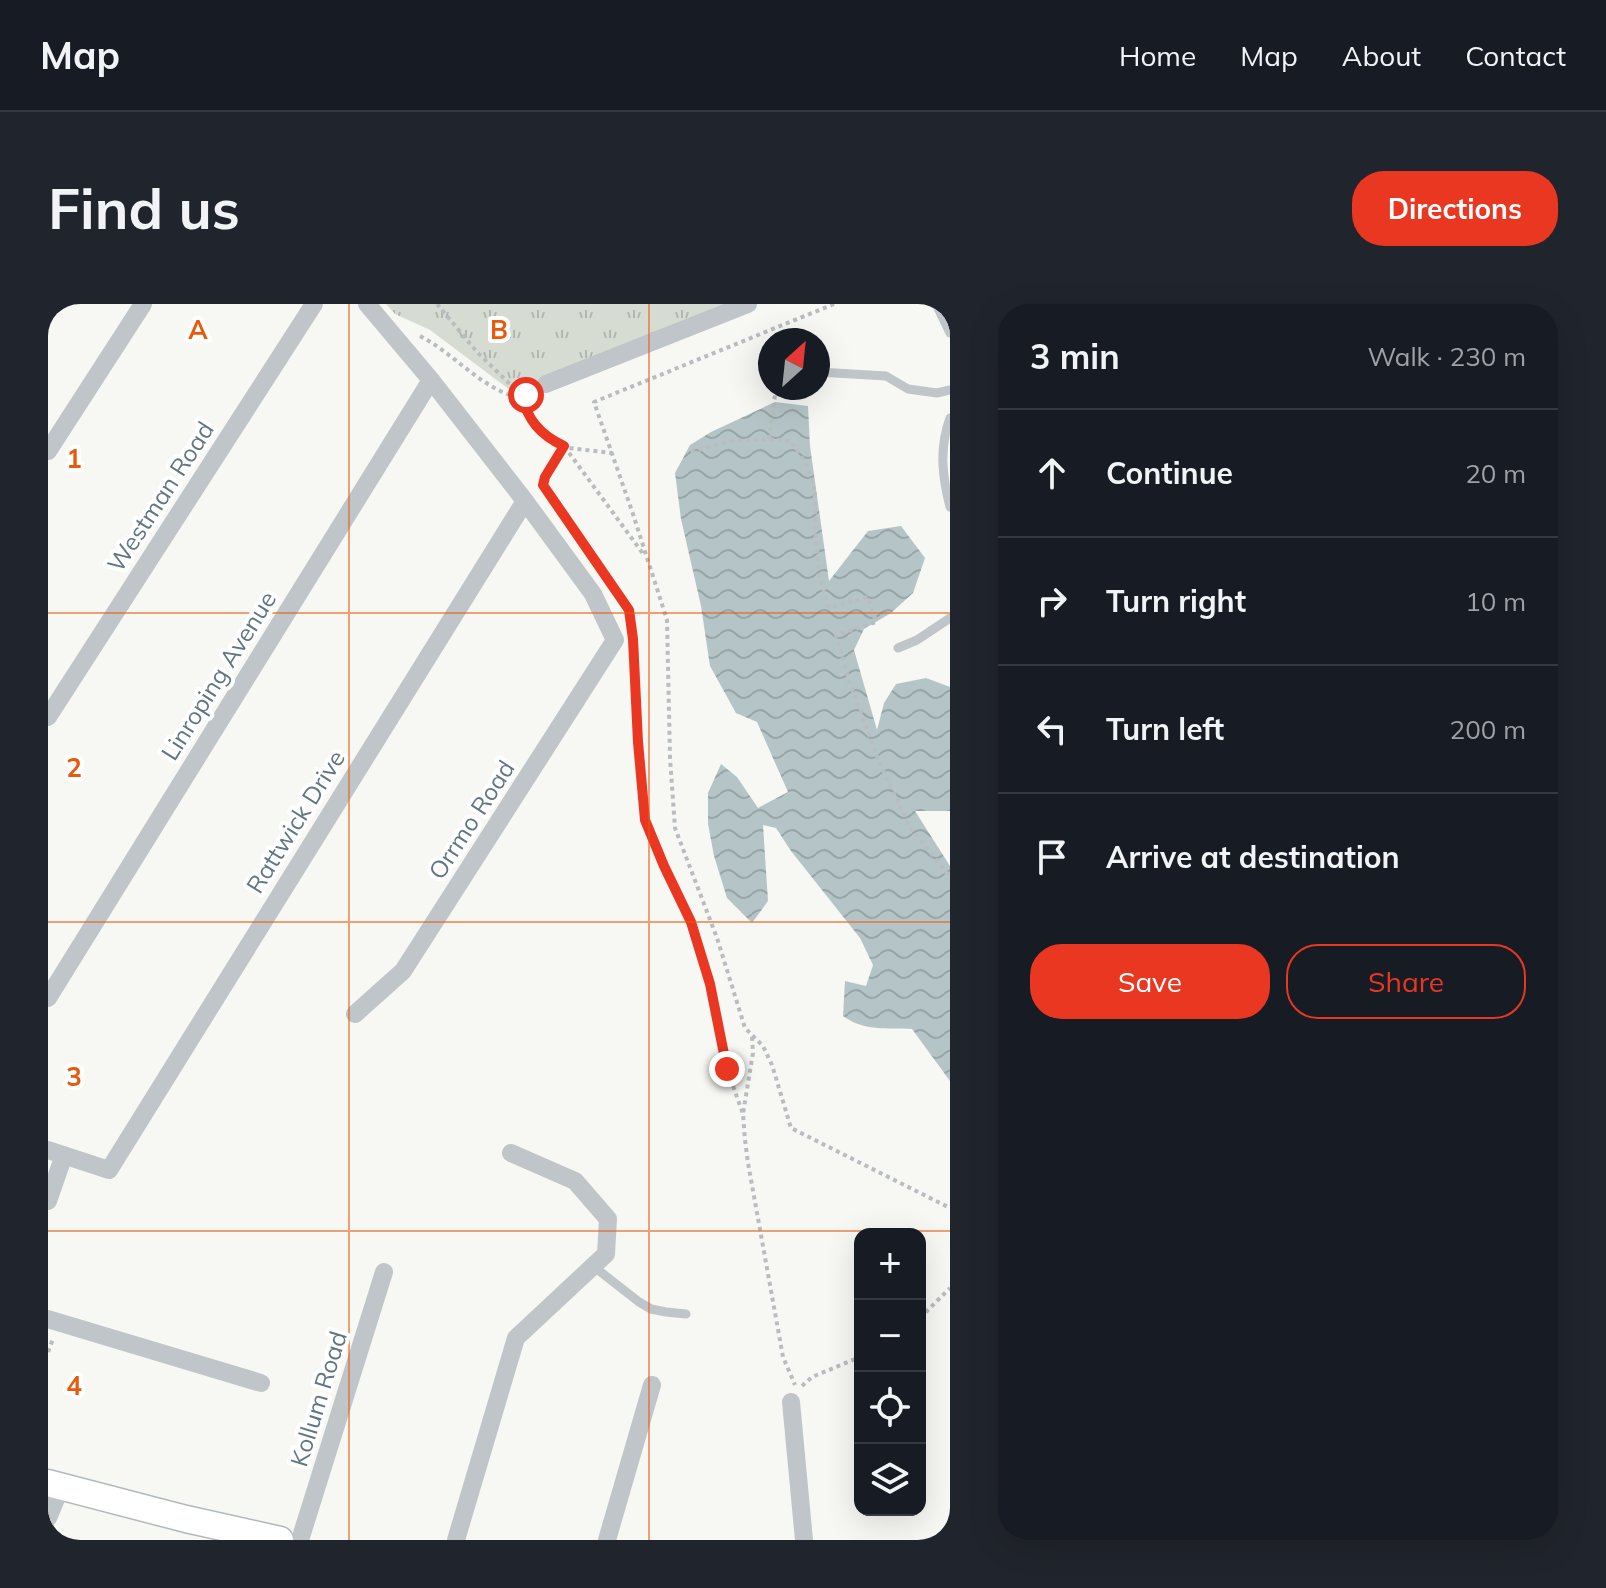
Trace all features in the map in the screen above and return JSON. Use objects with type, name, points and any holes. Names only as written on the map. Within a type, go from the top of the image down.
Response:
[{"type":"main road","points":[[55,1485],[280,1540]]},
{"type":"street","points":[[48,451],[143,304]]},
{"type":"street","name":"Westman Road","points":[[48,717],[314,304]]},
{"type":"street","points":[[367,304],[525,501],[624,640]]},
{"type":"street","points":[[546,384],[748,304]]},
{"type":"street","name":"Linroping Avenue","points":[[48,998],[431,380]]},
{"type":"street","name":"Rattwick Drive","points":[[56,1152],[109,1170],[525,501]]},
{"type":"street","name":"Orrmo Road","points":[[355,1014],[403,971],[624,640]]},
{"type":"street","points":[[48,1201],[56,1152]]},
{"type":"street","points":[[456,1540],[516,1338],[606,1254],[608,1219],[575,1181],[511,1153]]},
{"type":"street","name":"Kollum Road","points":[[300,1540],[384,1272]]},
{"type":"street","points":[[48,1319],[261,1383]]},
{"type":"street","points":[[607,1540],[652,1385]]},
{"type":"street","points":[[791,1402],[804,1540]]},
{"type":"street","points":[[48,1518],[55,1485]]},
{"type":"lane","points":[[936,304],[950,333]]},
{"type":"lane","points":[[830,373],[886,376],[908,389],[937,393],[950,390]]},
{"type":"lane","points":[[950,418],[944,434],[942,468],[950,507]]},
{"type":"lane","points":[[898,648],[917,640],[950,618]]},
{"type":"lane","points":[[593,1266],[651,1309],[686,1314]]},
{"type":"path","points":[[437,304],[477,352],[521,395],[526,413],[551,440],[569,448],[612,453]]},
{"type":"path","points":[[834,304],[594,402],[667,620],[675,828],[717,938],[745,1028],[763,1046],[772,1065],[791,1128],[950,1208]]},
{"type":"path","points":[[391,332],[413,332],[439,345],[466,368],[510,396],[526,395],[546,384]]},
{"type":"path","points":[[769,439],[774,400]]},
{"type":"path","points":[[691,452],[731,441],[791,441],[806,464],[815,492],[819,575],[829,608],[868,597],[876,622],[836,635],[843,659],[880,764],[910,827],[950,877]]},
{"type":"path","points":[[564,446],[543,485],[587,550]]},
{"type":"path","points":[[564,446],[648,561]]},
{"type":"path","points":[[614,590],[629,610],[631,625]]},
{"type":"path","points":[[624,640],[645,820],[691,922],[710,984],[727,1069],[743,1114],[748,1163],[773,1307],[783,1357],[796,1395],[803,1383],[812,1377],[854,1360]]},
{"type":"path","points":[[743,1114],[753,1053],[752,1037]]},
{"type":"path","points":[[926,1312],[950,1288]]},
{"type":"green space","points":[[386,304],[724,304],[539,382],[510,390],[430,330],[395,314]]},
{"type":"water","points":[[775,402],[808,406],[810,446],[829,581],[868,531],[901,526],[925,558],[913,593],[891,613],[864,629],[854,650],[877,730],[884,703],[896,684],[926,678],[950,687],[950,811],[915,811],[950,866],[950,1081],[912,1029],[867,1026],[843,1016],[845,981],[866,986],[873,965],[860,938],[776,828],[763,825],[768,901],[752,923],[727,898],[714,856],[708,824],[708,793],[721,764],[737,777],[758,808],[788,792],[757,722],[736,713],[710,666],[675,473],[690,445]]},
{"type":"route","points":[[526,395],[521,395],[526,413],[535,426],[551,440],[564,446],[543,485],[629,610],[645,820],[691,922],[710,984],[727,1069]]}]
